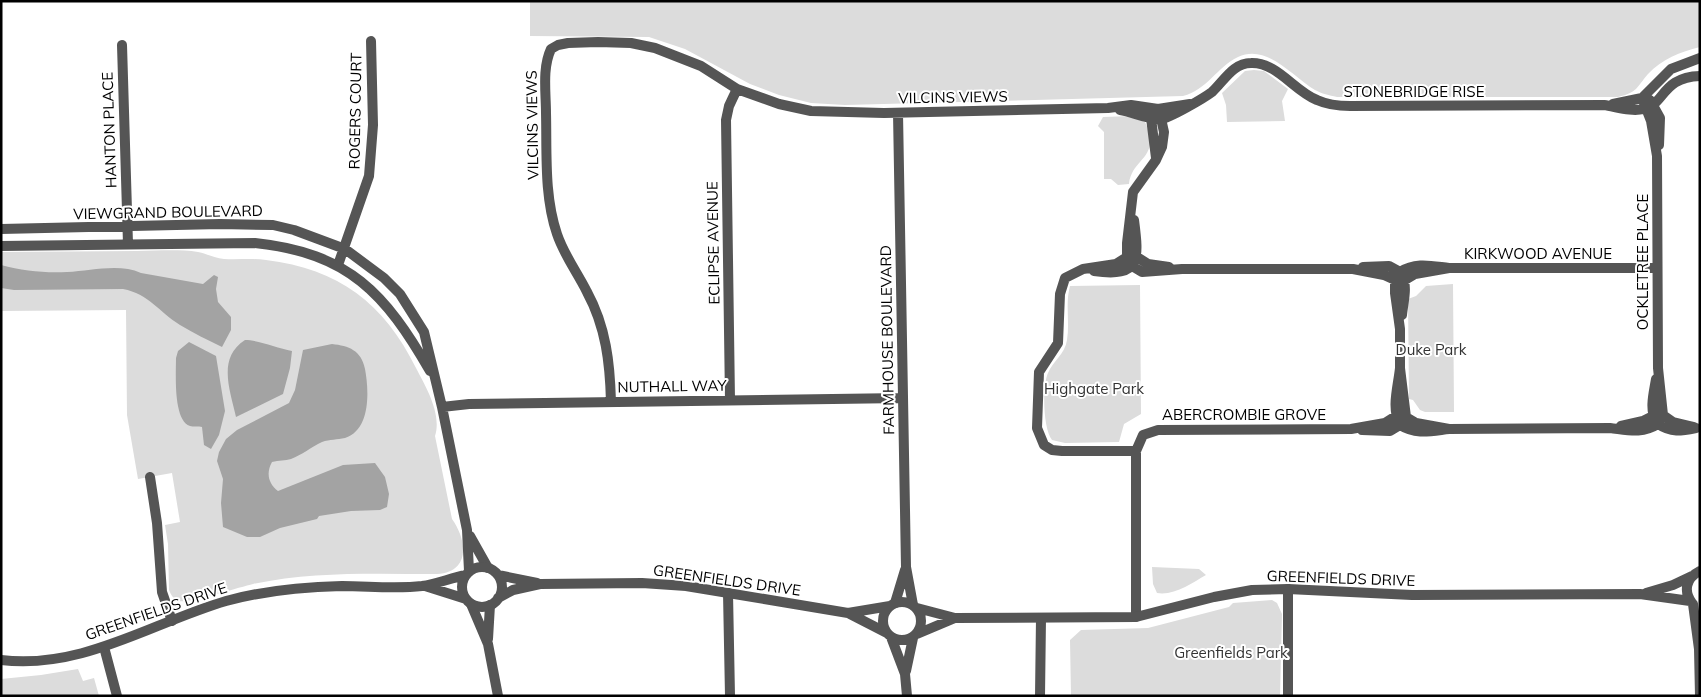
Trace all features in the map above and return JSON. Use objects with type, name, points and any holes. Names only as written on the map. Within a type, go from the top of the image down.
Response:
[{"type":"street","name":"ROGERS COURT","points":[[338,266],[364,195],[372,160],[371,41]]},
{"type":"street","name":"VILCINS VIEWS","points":[[611,402],[609,360],[603,328],[587,291],[566,256],[557,235],[550,209],[547,160],[547,57],[551,49],[568,43],[631,43],[655,48],[678,55],[737,89],[779,104],[811,111],[898,113],[1108,108],[1131,105],[1157,116]]},
{"type":"street","name":"HANTON PLACE","points":[[122,44],[128,244]]},
{"type":"street","points":[[1647,101],[1671,69],[1700,58]]},
{"type":"street","name":"STONEBRIDGE RISE","points":[[1157,116],[1190,104],[1210,93],[1234,69],[1250,63],[1268,67],[1315,100],[1331,105],[1604,105],[1647,101]]},
{"type":"street","points":[[1647,101],[1676,81],[1688,76],[1700,76]]},
{"type":"street","name":"ECLIPSE AVENUE","points":[[730,400],[726,120],[728,106],[737,89]]},
{"type":"street","name":"OCKLETREE PLACE","points":[[1647,101],[1660,118],[1657,156],[1658,419]]},
{"type":"street","name":"FARMHOUSE BOULEVARD","points":[[898,113],[906,567],[915,607]]},
{"type":"street","points":[[1136,617],[1136,451],[1052,450],[1044,445],[1039,437],[1039,372],[1058,343],[1061,286],[1065,278],[1083,269],[1121,272],[1132,259],[1133,192],[1156,160],[1162,147],[1157,116]]},
{"type":"street","name":"VIEWGRAND BOULEVARD","points":[[1,229],[220,224],[273,225],[294,230],[345,249],[384,278],[400,294],[424,332],[442,407],[467,530],[467,573]]},
{"type":"street","name":"VIEWGRAND BOULEVARD","points":[[1,246],[255,243],[277,245],[306,253],[338,266],[374,292],[395,314],[436,380]]},
{"type":"street","points":[[1132,259],[1148,264],[1182,269],[1353,269],[1400,278],[1401,419],[1449,429],[1610,428],[1658,419],[1698,428]]},
{"type":"street","name":"KIRKWOOD AVENUE","points":[[1400,278],[1410,266],[1449,268],[1657,268]]},
{"type":"street","name":"NUTHALL WAY","points":[[442,407],[469,404],[902,398]]},
{"type":"street","name":"ABERCROMBIE GROVE","points":[[1136,451],[1142,435],[1158,430],[1351,429],[1401,419]]},
{"type":"street","points":[[150,477],[157,523],[162,592],[172,621]]},
{"type":"street","name":"VIEWGRAND BOULEVARD","points":[[467,530],[479,555],[488,568]]},
{"type":"street","points":[[1700,562],[1686,591],[1694,604],[1700,648],[1700,696]]},
{"type":"street","name":"FARMHOUSE BOULEVARD","points":[[893,604],[906,567]]},
{"type":"street","points":[[488,644],[494,602],[501,587],[498,575],[488,568],[475,568],[467,573],[462,587],[488,644],[498,696]]},
{"type":"street","name":"GREENFIELDS DRIVE","points":[[1,660],[21,662],[46,661],[104,647],[226,601],[282,591],[339,586],[421,586],[467,573]]},
{"type":"street","name":"GREENFIELDS DRIVE","points":[[1640,594],[1673,585],[1695,574]]},
{"type":"street","name":"GREENFIELDS DRIVE","points":[[498,575],[540,584]]},
{"type":"street","name":"GREENFIELDS DRIVE","points":[[494,602],[513,590],[540,584],[642,583],[686,586],[848,613],[889,635]]},
{"type":"street","name":"GREENFIELDS DRIVE","points":[[421,586],[469,601]]},
{"type":"street","points":[[1288,589],[1288,696]]},
{"type":"street","name":"GREENFIELDS DRIVE","points":[[915,607],[955,618],[1136,617],[1223,595],[1252,590],[1288,589],[1412,595],[1640,594],[1694,604]]},
{"type":"street","points":[[728,592],[730,696]]},
{"type":"street","points":[[469,601],[480,606],[494,602]]},
{"type":"street","points":[[905,674],[915,636],[922,621],[915,607],[904,602],[893,604],[884,616],[884,627],[905,674],[907,696]]},
{"type":"street","name":"GREENFIELDS DRIVE","points":[[848,613],[893,604]]},
{"type":"street","name":"GREENFIELDS DRIVE","points":[[915,636],[955,618]]},
{"type":"street","points":[[1040,696],[1041,618]]},
{"type":"street","points":[[889,635],[902,641],[915,636]]},
{"type":"street","points":[[104,647],[117,696]]},
{"type":"street","name":"GREENFIELDS DRIVE","points":[[1,668],[21,662]]},
{"type":"green space","points":[[530,1],[1700,1],[1700,47],[1665,60],[1653,69],[1633,91],[1618,97],[1337,97],[1315,90],[1279,63],[1269,58],[1259,54],[1249,54],[1231,61],[1199,89],[1183,96],[845,105],[811,103],[779,95],[750,84],[685,49],[649,37],[530,36]]},
{"type":"green space","points":[[1245,71],[1264,71],[1288,89],[1282,101],[1285,121],[1227,122],[1226,105],[1222,93]]},
{"type":"green space","points":[[1132,116],[1145,122],[1150,144],[1148,151],[1131,175],[1129,184],[1118,185],[1111,179],[1104,179],[1104,132],[1098,126],[1103,117]]},
{"type":"green space","points":[[175,250],[198,252],[224,259],[261,259],[292,265],[337,281],[356,293],[374,308],[403,345],[424,384],[435,410],[437,428],[435,436],[452,519],[461,536],[463,545],[461,561],[456,568],[437,574],[345,574],[298,577],[253,584],[192,600],[179,601],[174,598],[169,590],[168,544],[165,525],[180,522],[172,473],[138,479],[127,415],[126,310],[1,311],[1,252]]},
{"type":"green space","name":"Duke Park","points":[[1453,284],[1454,412],[1425,412],[1420,410],[1413,400],[1409,399],[1408,299],[1416,296],[1426,286]]},
{"type":"green space","name":"Highgate Park","points":[[1140,285],[1141,414],[1124,424],[1119,442],[1065,443],[1052,440],[1045,417],[1045,387],[1048,373],[1066,345],[1070,286]]},
{"type":"green space","points":[[1152,567],[1199,569],[1206,575],[1176,591],[1157,593],[1153,584]]},
{"type":"green space","name":"Greenfields Park","points":[[1272,600],[1277,603],[1282,614],[1280,696],[1071,696],[1070,640],[1081,630],[1148,628],[1229,607],[1233,603]]},
{"type":"green space","points":[[78,669],[83,681],[94,678],[99,696],[1,696],[1,679]]},
{"type":"shaded area","points":[[1,265],[25,270],[50,272],[124,268],[141,273],[203,284],[214,275],[218,277],[216,289],[218,302],[231,317],[231,330],[222,347],[172,320],[147,299],[132,291],[123,289],[14,290],[1,288]]},
{"type":"shaded area","points":[[245,340],[256,341],[292,351],[290,368],[283,394],[236,417],[229,386],[228,365],[236,347]]},
{"type":"shaded area","points":[[189,342],[216,356],[225,411],[219,435],[211,449],[204,445],[202,427],[190,426],[185,422],[178,406],[176,358],[178,351]]},
{"type":"shaded area","points":[[332,344],[349,348],[361,357],[365,369],[367,398],[364,418],[360,427],[353,434],[345,438],[328,440],[291,459],[272,462],[269,470],[270,481],[278,491],[343,465],[375,463],[385,477],[389,494],[387,507],[380,510],[351,511],[319,516],[317,519],[280,528],[260,537],[247,537],[223,527],[221,503],[223,479],[217,461],[219,452],[226,439],[237,430],[289,403],[295,390],[303,350]]}]
